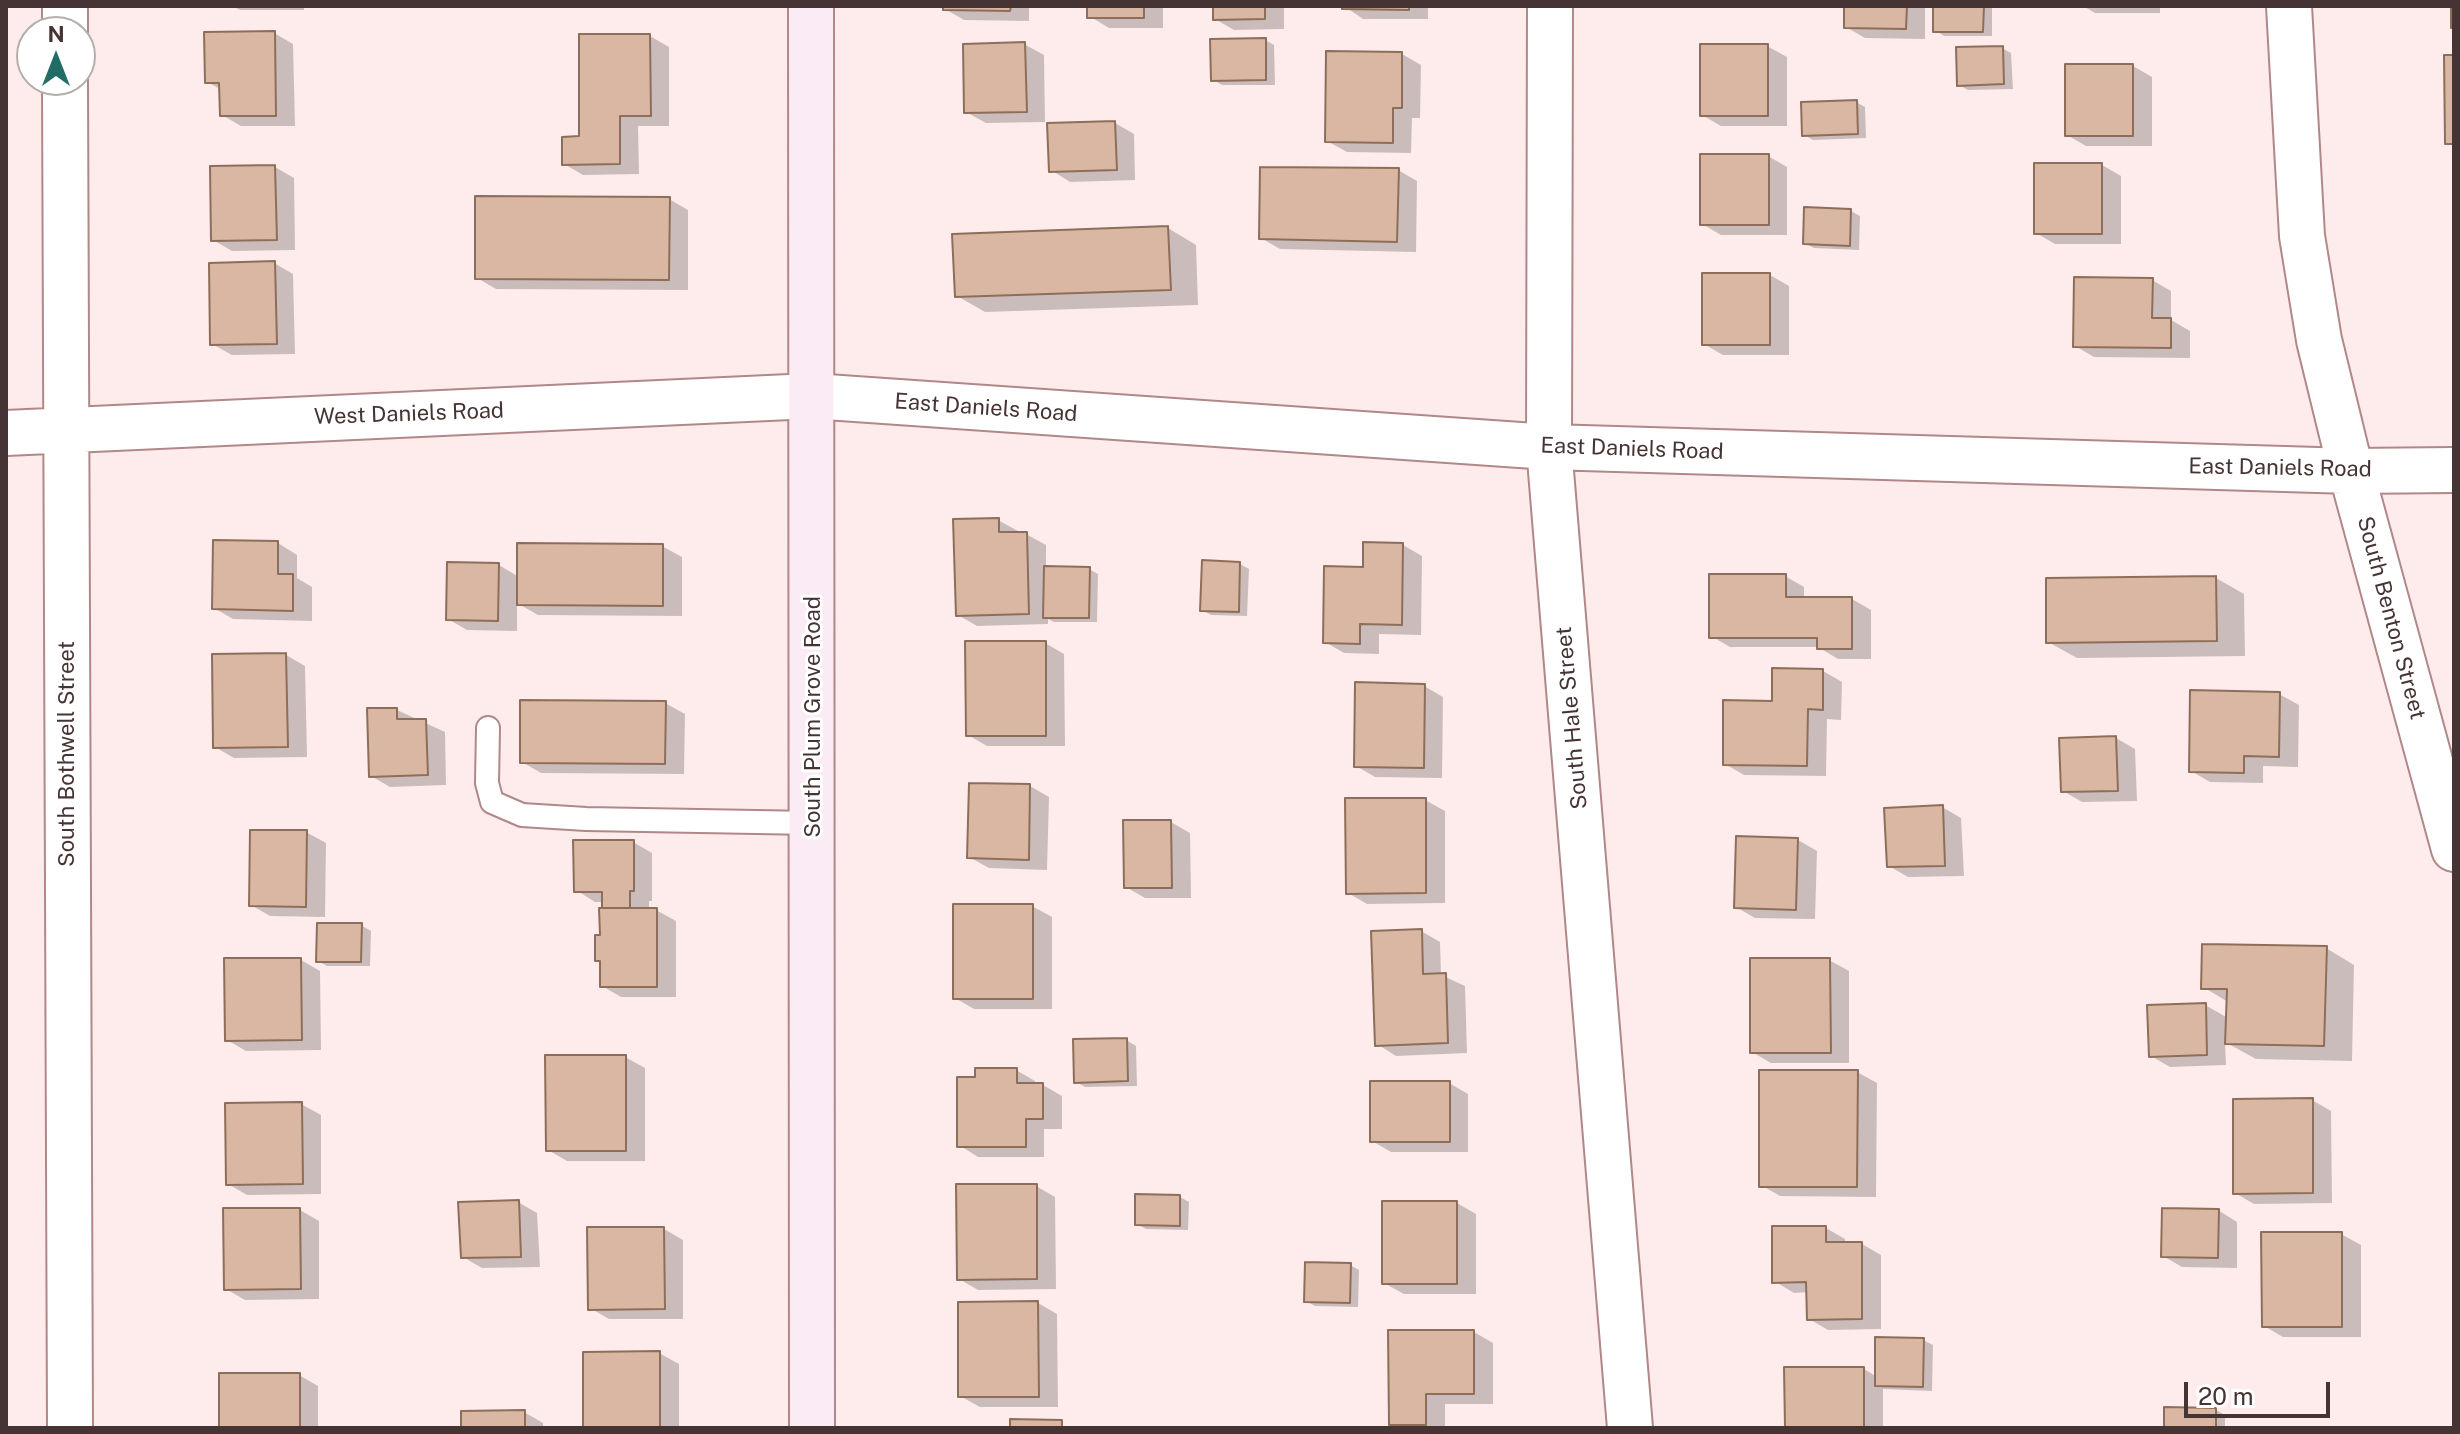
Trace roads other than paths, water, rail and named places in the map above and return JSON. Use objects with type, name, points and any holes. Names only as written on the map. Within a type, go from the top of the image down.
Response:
[{"type":"main road","name":"South Plum Grove Road","points":[[811,6],[812,1428]]},
{"type":"street","name":"South Hale Street","points":[[1550,6],[1549,447],[1630,1428]]},
{"type":"street","name":"South Benton Street","points":[[2289,6],[2302,236],[2319,340],[2351,471],[2454,849]]},
{"type":"street","name":"South Bothwell Street","points":[[65,96],[70,1428]]},
{"type":"street","name":"West Daniels Road","points":[[6,433],[812,396]]},
{"type":"street","name":"East Daniels Road","points":[[812,396],[1549,447],[2351,471],[2454,470]]},
{"type":"lane","points":[[488,728],[487,783],[492,802],[522,815],[813,823]]}]
